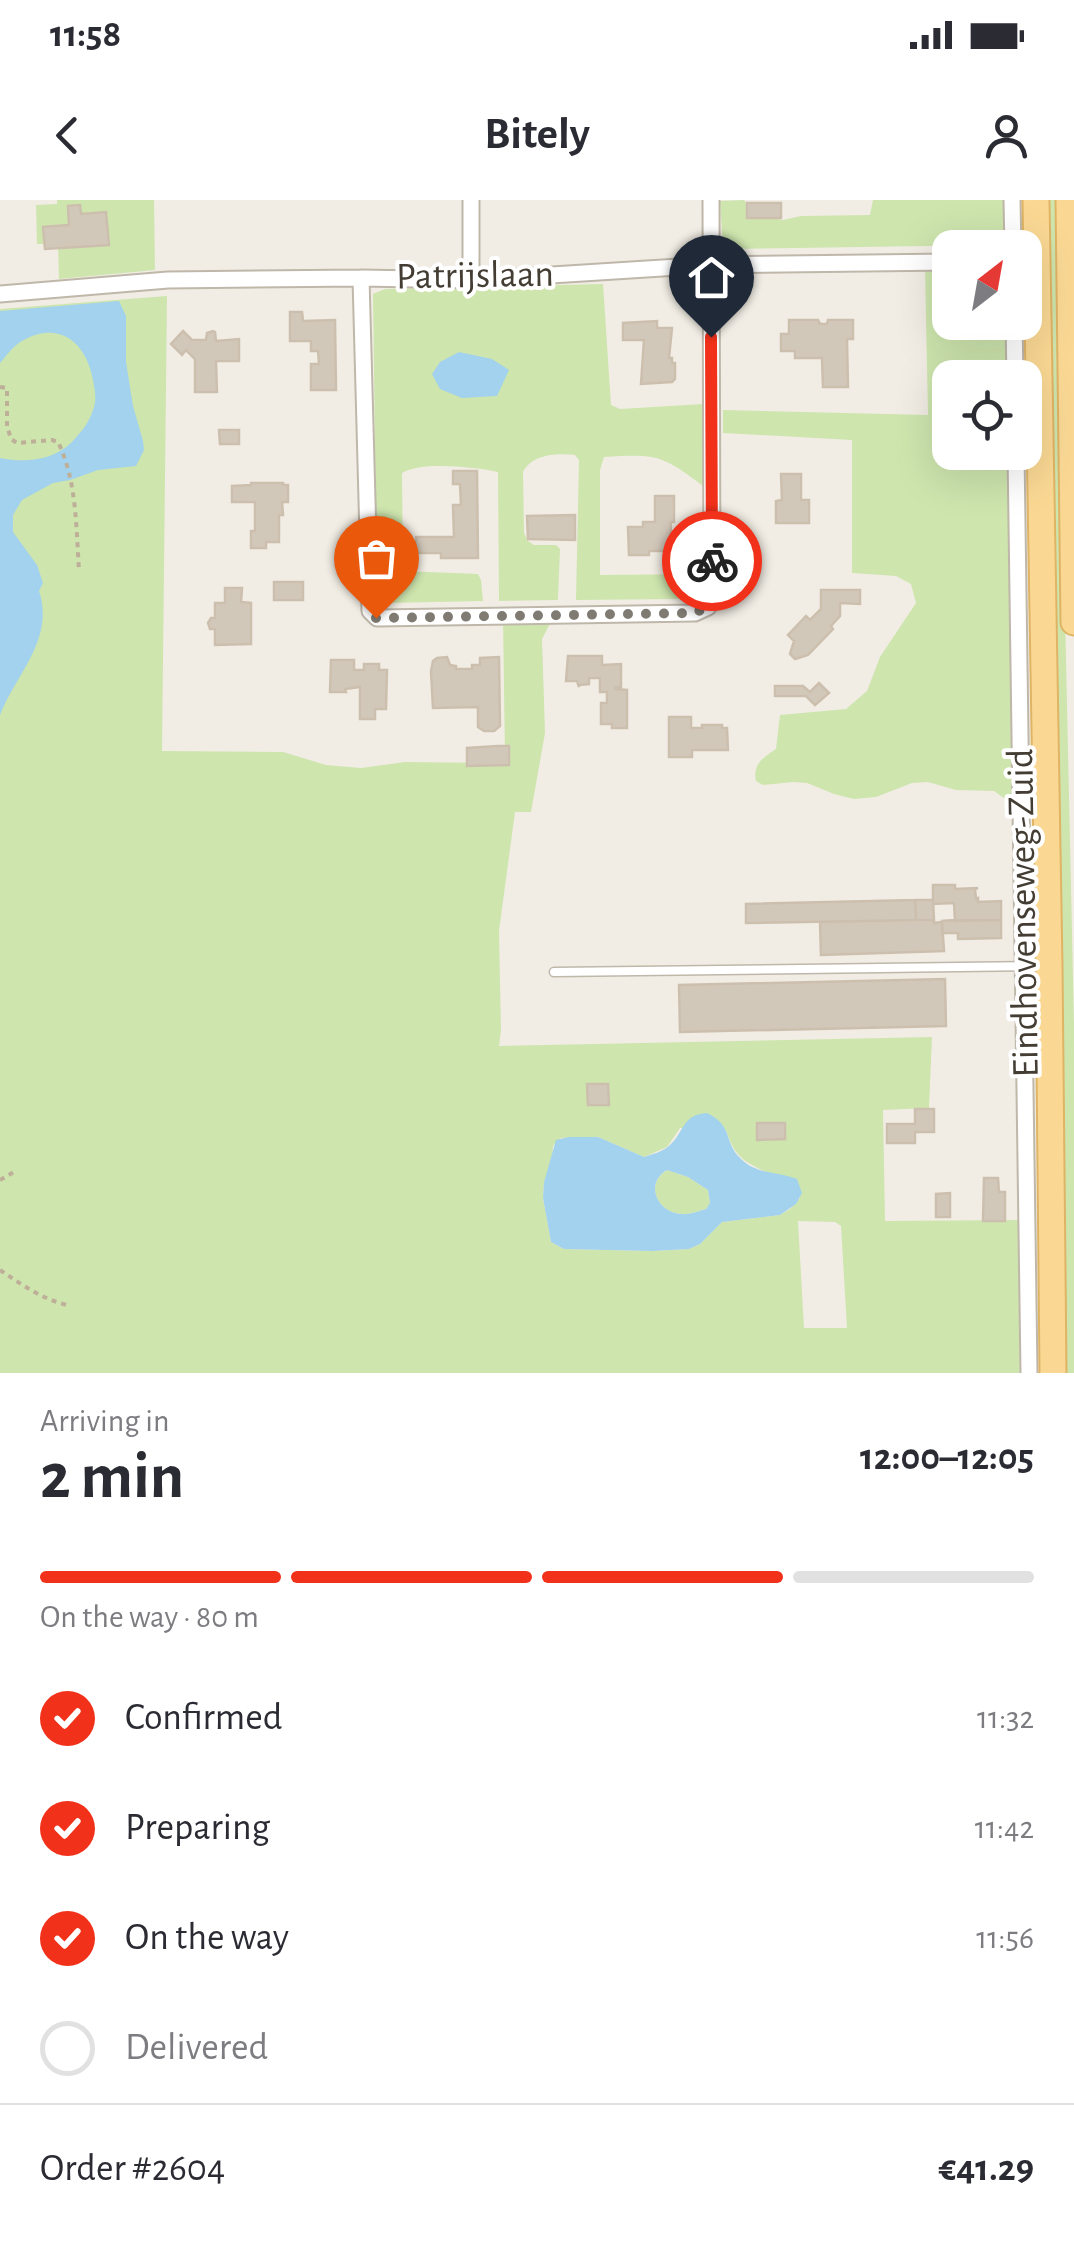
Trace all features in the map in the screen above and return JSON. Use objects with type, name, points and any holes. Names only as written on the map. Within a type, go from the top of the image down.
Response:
[{"type":"main road","name":"Eindhovenseweg-Zuid","points":[[1036,200],[1037,966],[1052,1373]]},
{"type":"main road","points":[[1069,200],[1074,622]]},
{"type":"street","points":[[471,200],[472,280]]},
{"type":"street","points":[[360,278],[370,610],[376,618],[695,613],[708,606],[712,591],[710,200]]},
{"type":"street","points":[[1012,200],[1013,230]]},
{"type":"street","name":"Patrijslaan","points":[[0,294],[168,280],[472,280],[710,265],[932,262]]},
{"type":"street","name":"Eindhovenseweg-Zuid","points":[[1017,470],[1037,966],[1029,1373]]},
{"type":"lane","points":[[554,972],[1037,966]]},
{"type":"path","points":[[0,386],[7,388],[6,426],[11,439]]},
{"type":"path","points":[[0,439],[17,443],[58,442],[75,506],[79,570]]},
{"type":"path","points":[[0,1180],[14,1172]]},
{"type":"path","points":[[0,1270],[42,1296],[68,1305]]},
{"type":"green space","points":[[57,200],[154,200],[155,270],[59,279],[58,244],[37,244],[36,205],[57,204]]},
{"type":"green space","points":[[744,200],[755,215],[783,220],[870,215],[873,200],[1006,200],[1006,229],[932,230],[932,246],[723,249],[720,201]]},
{"type":"green space","points":[[1050,200],[1056,200],[1074,1025],[1074,1373],[1066,1373]]},
{"type":"green space","points":[[925,270],[932,270],[932,340],[1006,340],[1007,360],[932,360],[932,470],[1009,470],[1014,805],[994,791],[956,790],[928,782],[854,799],[807,783],[763,785],[756,781],[757,766],[776,749],[780,715],[846,709],[867,691],[880,657],[916,603],[911,584],[896,576],[852,573],[852,440],[723,433],[723,410],[928,415]]},
{"type":"green space","points":[[603,284],[611,405],[620,409],[703,404],[703,486],[657,458],[604,457],[600,470],[600,575],[702,574],[700,597],[576,600],[579,460],[575,455],[561,454],[532,461],[523,472],[524,533],[534,545],[556,545],[560,549],[558,600],[499,601],[498,472],[435,466],[402,473],[403,571],[478,574],[483,601],[377,600],[373,294],[385,289]]},
{"type":"green space","points":[[167,296],[162,751],[283,752],[326,765],[361,768],[405,762],[493,763],[505,756],[503,617],[554,616],[542,639],[545,733],[531,812],[515,812],[499,931],[499,1046],[932,1037],[929,1108],[883,1110],[885,1221],[1018,1220],[1020,1373],[0,1373],[0,309]],"holes":[[[680,1128],[726,1130],[740,1157],[775,1177],[800,1198],[780,1215],[722,1222],[700,1244],[689,1249],[564,1249],[551,1242],[544,1182],[552,1163],[553,1146],[561,1138],[598,1137],[644,1157],[667,1147]],[[798,1221],[835,1222],[841,1226],[847,1328],[804,1328]]]},
{"type":"green space","points":[[667,1170],[708,1190],[710,1204],[706,1209],[682,1214],[660,1203],[656,1183]]},
{"type":"water","points":[[119,301],[126,316],[126,362],[144,450],[136,466],[98,470],[53,483],[22,500],[13,515],[13,532],[37,565],[43,583],[39,591],[42,625],[32,656],[0,715],[0,458],[38,459],[56,453],[72,442],[87,423],[95,399],[84,355],[69,338],[59,334],[35,335],[22,341],[0,363],[0,311]]},
{"type":"water","points":[[459,352],[492,359],[509,370],[497,396],[462,398],[440,389],[432,374],[440,362]]},
{"type":"water","points":[[707,1113],[721,1123],[735,1153],[747,1164],[797,1179],[802,1193],[796,1204],[780,1215],[722,1222],[700,1244],[689,1249],[564,1249],[551,1242],[543,1198],[556,1140],[598,1137],[644,1157],[669,1146],[688,1121]],"holes":[[[667,1170],[708,1190],[710,1203],[706,1209],[685,1214],[666,1209],[656,1196],[660,1176]]]},
{"type":"building","points":[[747,203],[781,203],[781,218],[747,218]]},
{"type":"building","points":[[80,205],[81,214],[106,212],[109,245],[45,249],[43,227],[69,225],[68,206]]},
{"type":"building","points":[[290,312],[302,312],[303,321],[335,320],[336,390],[311,390],[311,364],[319,364],[318,351],[311,351],[311,341],[290,341]]},
{"type":"building","points":[[789,320],[818,320],[827,324],[828,320],[853,320],[853,339],[847,339],[848,387],[823,387],[822,358],[795,358],[795,351],[781,351],[781,334],[789,334]]},
{"type":"building","points":[[657,321],[657,328],[672,328],[669,358],[675,363],[675,379],[641,384],[644,340],[623,340],[623,323]]},
{"type":"building","points":[[183,331],[192,340],[206,340],[207,333],[213,331],[216,341],[239,339],[239,361],[216,361],[217,392],[195,392],[195,359],[186,350],[182,355],[171,344]]},
{"type":"building","points":[[219,430],[239,430],[239,444],[220,444]]},
{"type":"building","points":[[453,471],[477,471],[478,558],[416,553],[416,537],[454,537],[453,505],[461,505],[460,484],[453,484]]},
{"type":"building","points":[[781,474],[801,474],[801,500],[809,500],[809,523],[776,523],[776,501],[782,500]]},
{"type":"building","points":[[288,485],[288,502],[282,502],[283,515],[279,515],[279,542],[266,542],[266,548],[251,548],[255,502],[232,502],[232,486]]},
{"type":"building","points":[[655,496],[674,496],[670,551],[629,555],[628,527],[655,522]]},
{"type":"building","points":[[575,515],[575,540],[528,539],[527,516]]},
{"type":"building","points":[[274,582],[303,582],[303,600],[274,600]]},
{"type":"building","points":[[225,588],[242,588],[241,602],[251,603],[251,644],[215,645],[215,629],[210,629],[208,623],[215,618],[215,603],[225,603]]},
{"type":"building","points":[[821,590],[860,590],[860,604],[840,603],[840,616],[831,626],[833,629],[808,655],[795,659],[790,654],[794,641],[788,635],[806,616],[810,620],[821,609]]},
{"type":"building","points":[[568,656],[602,656],[602,665],[621,664],[621,687],[615,689],[627,690],[627,728],[601,724],[601,703],[607,703],[607,692],[600,692],[600,678],[589,678],[589,684],[579,687],[577,681],[566,681]]},
{"type":"building","points":[[447,657],[456,669],[472,669],[472,665],[480,665],[480,658],[499,657],[500,726],[494,731],[478,727],[478,707],[433,708],[433,661]]},
{"type":"building","points":[[331,660],[354,660],[354,670],[364,670],[364,664],[379,664],[379,670],[387,670],[386,709],[375,709],[375,719],[360,719],[360,687],[330,692]]},
{"type":"building","points":[[819,683],[829,693],[815,705],[806,696],[775,696],[775,686],[803,686],[810,692]]},
{"type":"building","points":[[669,717],[691,717],[691,728],[722,725],[727,728],[728,750],[692,750],[692,757],[669,757]]},
{"type":"building","points":[[509,746],[509,765],[467,766],[467,748]]},
{"type":"building","points":[[933,885],[978,888],[978,902],[1001,901],[1001,920],[955,921],[954,903],[933,904]]},
{"type":"building","points":[[915,900],[933,900],[934,920],[916,920]]},
{"type":"building","points":[[915,900],[916,920],[746,923],[746,904]]},
{"type":"building","points":[[1001,920],[1001,938],[958,939],[958,933],[942,933],[942,921]]},
{"type":"building","points":[[820,922],[942,922],[944,951],[821,955]]},
{"type":"building","points":[[945,979],[946,1026],[680,1032],[679,985]]},
{"type":"building","points":[[587,1084],[608,1084],[609,1105],[588,1105]]},
{"type":"building","points":[[915,1109],[934,1109],[934,1132],[915,1132],[915,1143],[887,1143],[887,1124],[915,1124]]},
{"type":"building","points":[[757,1123],[785,1123],[785,1139],[757,1140]]},
{"type":"building","points":[[984,1178],[998,1178],[999,1192],[1005,1192],[1005,1221],[983,1221]]},
{"type":"building","points":[[950,1193],[950,1217],[936,1217],[936,1194]]},
{"type":"way so far","points":[[376,618],[695,613],[708,606],[712,561]]},
{"type":"route","points":[[711,337],[712,561]]}]
